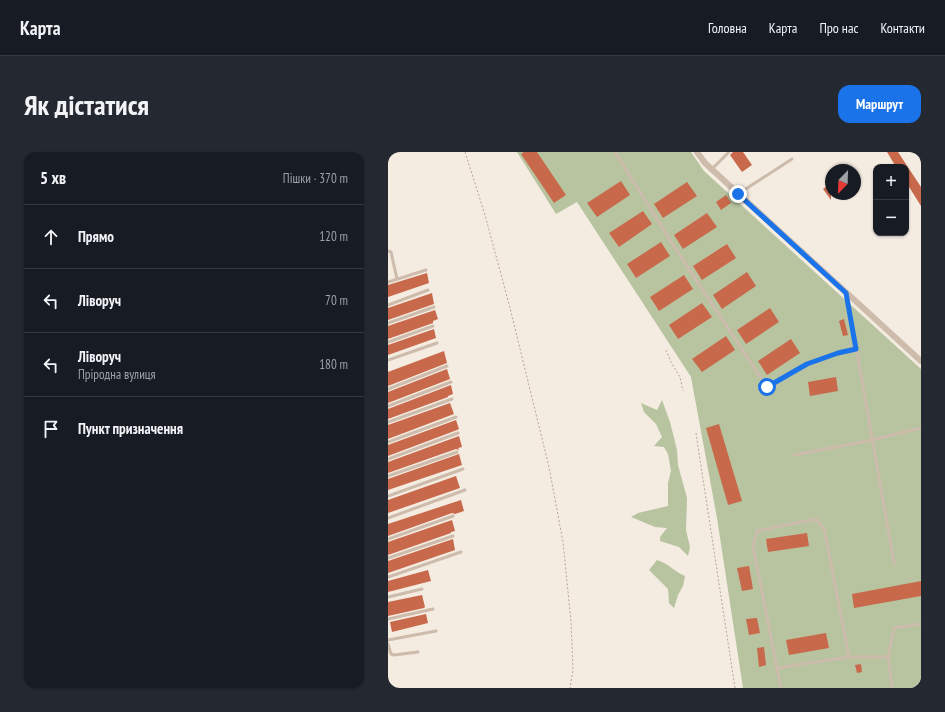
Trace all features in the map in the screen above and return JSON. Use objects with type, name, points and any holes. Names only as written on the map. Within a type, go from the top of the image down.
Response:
[{"type":"street","points":[[697,152],[711,169],[921,361]]},
{"type":"lane","points":[[615,152],[675,248],[767,387],[807,364],[838,353],[856,349]]},
{"type":"lane","points":[[711,169],[729,152]]},
{"type":"lane","points":[[738,194],[792,159]]},
{"type":"lane","points":[[388,251],[391,252],[397,279]]},
{"type":"lane","points":[[388,265],[394,263]]},
{"type":"lane","points":[[388,282],[426,270]]},
{"type":"lane","points":[[388,305],[428,290]]},
{"type":"lane","points":[[846,293],[894,563]]},
{"type":"lane","points":[[388,323],[434,307]]},
{"type":"lane","points":[[388,342],[434,326]]},
{"type":"lane","points":[[388,360],[437,343]]},
{"type":"lane","points":[[388,388],[447,366]]},
{"type":"lane","points":[[388,406],[450,382]]},
{"type":"lane","points":[[388,422],[452,399]]},
{"type":"lane","points":[[388,442],[456,417]]},
{"type":"lane","points":[[794,455],[872,440],[921,428]]},
{"type":"lane","points":[[388,458],[458,433]]},
{"type":"lane","points":[[388,476],[457,452]]},
{"type":"lane","points":[[388,496],[463,469]]},
{"type":"lane","points":[[388,518],[465,490]]},
{"type":"lane","points":[[388,539],[453,516]]},
{"type":"lane","points":[[781,688],[753,546],[757,531],[816,519],[824,528],[849,658]]},
{"type":"lane","points":[[388,558],[453,536]]},
{"type":"lane","points":[[388,577],[461,552]]},
{"type":"lane","points":[[388,597],[422,590]]},
{"type":"lane","points":[[388,618],[432,609]]},
{"type":"lane","points":[[892,688],[888,657],[894,628],[921,624]]},
{"type":"lane","points":[[388,640],[436,631]]},
{"type":"lane","points":[[388,644],[391,654],[394,655],[418,652]]},
{"type":"lane","points":[[776,668],[849,658],[888,657]]},
{"type":"path","points":[[465,152],[485,215],[509,304],[549,467],[563,542],[571,622],[573,670],[570,688]]},
{"type":"path","points":[[666,350],[680,377],[684,391]]},
{"type":"path","points":[[696,433],[735,688]]},
{"type":"green space","points":[[517,152],[691,152],[704,171],[921,369],[921,688],[743,688],[717,518],[691,377],[577,202],[556,214]]},
{"type":"green space","points":[[662,400],[670,422],[677,450],[678,465],[687,498],[686,530],[690,547],[688,556],[679,547],[660,541],[660,537],[667,528],[655,527],[631,517],[638,513],[668,506],[668,483],[671,471],[668,454],[664,447],[654,446],[662,437],[656,424],[644,412],[641,403],[657,410]]},
{"type":"green space","points":[[657,560],[665,563],[685,576],[683,586],[678,595],[674,608],[669,603],[668,589],[649,570]]},
{"type":"building","points":[[524,152],[537,152],[566,195],[554,203],[521,154]]},
{"type":"building","points":[[733,152],[743,152],[752,165],[742,172],[730,155]]},
{"type":"building","points":[[887,152],[898,152],[906,164],[894,164]]},
{"type":"building","points":[[909,169],[921,187],[921,206],[909,187]]},
{"type":"building","points":[[621,181],[630,195],[597,217],[587,203]]},
{"type":"building","points":[[687,182],[697,196],[663,218],[654,204]]},
{"type":"building","points":[[726,195],[731,203],[721,210],[716,202]]},
{"type":"building","points":[[643,211],[652,224],[619,247],[609,233]]},
{"type":"building","points":[[707,213],[717,227],[683,249],[674,235]]},
{"type":"building","points":[[661,242],[670,256],[636,278],[627,264]]},
{"type":"building","points":[[727,244],[736,258],[702,280],[693,266]]},
{"type":"building","points":[[747,272],[756,286],[722,309],[713,295]]},
{"type":"building","points":[[427,273],[429,283],[388,297],[388,285]]},
{"type":"building","points":[[684,275],[693,289],[659,311],[650,297]]},
{"type":"building","points":[[432,293],[434,304],[388,320],[388,308]]},
{"type":"building","points":[[702,303],[712,317],[678,339],[669,325]]},
{"type":"building","points":[[770,308],[779,322],[746,344],[737,330]]},
{"type":"building","points":[[435,310],[438,319],[433,321],[433,323],[388,339],[388,326]]},
{"type":"building","points":[[844,319],[848,335],[843,336],[839,321]]},
{"type":"building","points":[[434,329],[436,338],[388,355],[388,345]]},
{"type":"building","points":[[726,336],[735,350],[702,372],[692,359]]},
{"type":"building","points":[[791,339],[800,353],[767,375],[758,361]]},
{"type":"building","points":[[444,351],[447,363],[388,386],[388,372]]},
{"type":"building","points":[[447,369],[450,379],[388,403],[388,392]]},
{"type":"building","points":[[836,377],[838,391],[810,396],[808,382]]},
{"type":"building","points":[[451,385],[453,394],[448,397],[388,419],[388,409]]},
{"type":"building","points":[[450,403],[454,414],[388,439],[388,425]]},
{"type":"building","points":[[456,420],[459,429],[388,456],[388,445]]},
{"type":"building","points":[[719,424],[742,501],[728,505],[706,428]]},
{"type":"building","points":[[459,436],[462,447],[458,448],[459,450],[456,449],[388,473],[388,462]]},
{"type":"building","points":[[459,454],[462,465],[388,490],[388,479]]},
{"type":"building","points":[[456,476],[460,488],[388,513],[388,500]]},
{"type":"building","points":[[461,500],[464,511],[455,514],[452,513],[388,536],[388,524]]},
{"type":"building","points":[[452,520],[455,531],[388,555],[388,542]]},
{"type":"building","points":[[807,533],[809,546],[768,552],[766,539]]},
{"type":"building","points":[[453,539],[455,550],[388,573],[388,561]]},
{"type":"building","points":[[749,566],[753,589],[742,591],[737,568]]},
{"type":"building","points":[[428,570],[431,581],[388,592],[388,581]]},
{"type":"building","points":[[921,581],[921,596],[854,608],[852,594]]},
{"type":"building","points":[[422,595],[424,608],[388,616],[388,602]]},
{"type":"building","points":[[426,614],[428,623],[392,632],[390,622]]},
{"type":"building","points":[[757,618],[760,633],[749,635],[746,619]]},
{"type":"building","points":[[826,633],[829,648],[789,655],[786,640]]},
{"type":"building","points":[[764,647],[766,665],[759,667],[757,648]]},
{"type":"building","points":[[861,664],[862,672],[857,673],[855,665]]},
{"type":"route","points":[[738,194],[846,293],[856,349],[838,353],[807,364],[767,387]]}]
